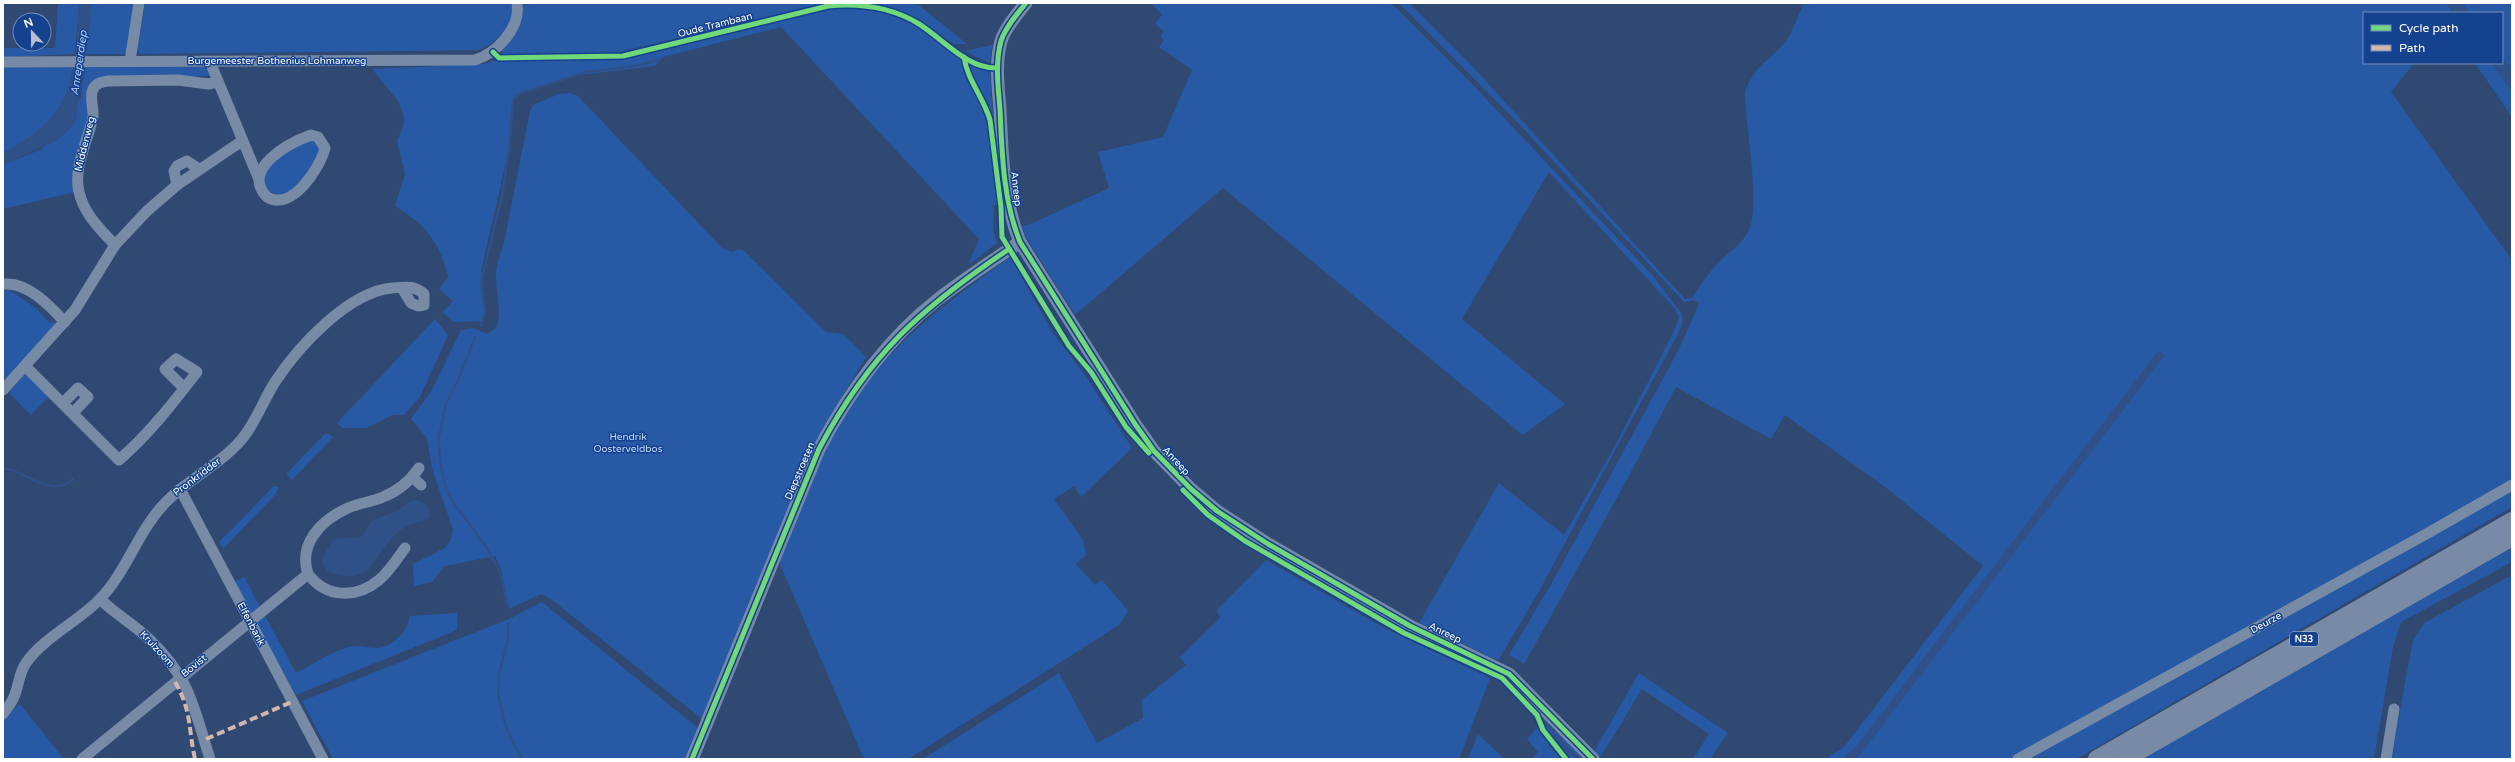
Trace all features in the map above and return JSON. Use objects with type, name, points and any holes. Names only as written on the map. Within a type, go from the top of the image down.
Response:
[{"type":"highway","name":"N33","points":[[2097,759],[2512,521]]},
{"type":"highway","name":"N33","points":[[2125,759],[2512,537]]},
{"type":"street","points":[[130,61],[139,3]]},
{"type":"street","name":"Burgemeester Bothenius Lohmanweg","points":[[3,62],[475,60],[493,52],[506,38],[519,11],[517,3]]},
{"type":"street","name":"Anreep","points":[[1026,3],[1002,40],[997,60],[1008,205],[1020,242],[1135,424],[1154,451],[1191,489],[1217,511],[1268,544],[1410,626],[1509,674],[1593,759]]},
{"type":"street","points":[[210,62],[258,177],[259,186],[271,199],[283,200],[292,196],[312,175],[325,148],[323,142],[318,137],[312,135],[296,141],[276,154],[266,164],[258,177]]},
{"type":"street","name":"Middenweg","points":[[115,244],[89,215],[79,191],[78,174],[92,118],[91,94],[94,88],[100,82],[178,80],[208,84],[218,82]]},
{"type":"street","points":[[3,389],[65,322],[84,298],[115,244],[147,211],[177,185],[242,141]]},
{"type":"street","points":[[177,185],[174,171],[177,166],[187,161],[199,169]]},
{"type":"street","name":"Diepstroeten","points":[[692,759],[819,449],[837,415],[865,374],[902,332],[959,283],[1020,242]]},
{"type":"street","points":[[4,284],[10,284],[31,293],[65,322]]},
{"type":"street","name":"Pronkridder","points":[[3,714],[13,700],[27,661],[100,599],[129,560],[152,519],[180,489],[219,462],[243,438],[275,382],[321,328],[365,296],[388,289],[402,288]]},
{"type":"street","points":[[25,366],[119,460],[154,425],[184,388]]},
{"type":"street","points":[[62,403],[78,388],[88,397],[73,413]]},
{"type":"street","points":[[405,548],[380,579],[371,586],[355,592],[339,595],[325,591],[315,584],[308,574],[304,563],[309,541],[330,518],[349,507],[384,497],[416,481],[419,468]]},
{"type":"street","name":"Deurze","points":[[2018,759],[2414,541],[2512,485]]},
{"type":"street","name":"Elfenbank","points":[[180,489],[323,759]]},
{"type":"street","name":"Bovist","points":[[82,759],[308,574]]},
{"type":"street","name":"Krulzoom","points":[[100,599],[150,639],[181,677],[198,713],[210,759]]},
{"type":"street","points":[[2386,759],[2394,709]]},
{"type":"green space","points":[[58,3],[79,3],[75,54],[3,57],[3,48],[12,48],[12,52],[52,52],[52,48],[55,48]]},
{"type":"green space","points":[[92,3],[134,3],[126,54],[85,54]]},
{"type":"green space","points":[[145,3],[513,3],[513,11],[508,26],[504,32],[492,43],[478,50],[140,54],[137,51]]},
{"type":"green space","points":[[524,3],[824,3],[611,54],[504,56],[502,52],[519,24]]},
{"type":"green space","points":[[873,3],[916,3],[967,44],[954,44],[919,20]]},
{"type":"green space","points":[[1151,3],[1391,3],[1474,86],[1653,276],[1682,314],[1682,325],[1678,334],[1538,593],[1498,661],[1495,658],[1493,659],[1419,623],[1499,483],[1564,535],[1615,446],[1674,331],[1679,317],[1675,309],[1549,172],[1462,319],[1565,404],[1523,435],[1223,188],[1075,315],[1025,236],[1022,226],[1033,223],[1109,188],[1098,152],[1163,137],[1192,70],[1159,47],[1164,40],[1160,37],[1164,31],[1155,24],[1162,15]]},
{"type":"green space","points":[[1399,3],[1409,3],[1474,68],[1685,299],[1692,298],[1712,270],[1740,243],[1749,230],[1752,217],[1753,183],[1745,92],[1757,70],[1788,38],[1804,3],[2446,3],[2451,12],[2363,12],[2363,64],[2413,64],[2391,92],[2512,260],[2512,481],[2012,759],[1856,759],[2165,355],[1856,747],[1843,759],[1825,759],[1843,748],[1983,566],[1889,490],[1785,415],[1771,439],[1676,387],[1618,496],[1524,664],[1509,655],[1553,581],[1678,351],[1699,304],[1694,300],[1684,302],[1521,126]]},
{"type":"green space","points":[[2462,3],[2512,3],[2512,71],[2503,58],[2503,12],[2469,12]]},
{"type":"green space","points":[[848,6],[885,12],[909,21],[961,59],[987,116],[998,205],[994,205],[993,231],[997,243],[968,265],[979,239],[781,27],[663,57],[655,66],[580,75],[517,94],[513,98],[508,153],[481,271],[485,311],[483,321],[453,322],[443,312],[453,301],[439,289],[448,277],[441,254],[430,235],[423,227],[395,206],[405,174],[397,141],[404,124],[404,115],[398,101],[372,69],[483,64],[492,61],[623,59],[814,11]]},
{"type":"green space","points":[[992,45],[990,63],[965,51]]},
{"type":"green space","points":[[2476,64],[2493,64],[2512,91],[2512,117]]},
{"type":"green space","points":[[73,65],[71,81],[66,95],[51,118],[41,128],[17,146],[3,153],[3,67]]},
{"type":"green space","points":[[85,65],[205,67],[211,76],[99,80],[75,192],[3,209],[3,165],[42,149],[81,97]]},
{"type":"green space","points":[[968,65],[990,71],[993,117]]},
{"type":"green space","name":"Hendrik Oosterveldbos","points":[[570,93],[578,96],[722,248],[733,252],[738,249],[744,251],[826,332],[843,334],[866,357],[832,414],[702,719],[551,599],[541,594],[509,609],[501,569],[495,556],[445,566],[432,582],[414,586],[413,564],[445,548],[450,541],[453,530],[432,468],[427,438],[411,419],[432,390],[461,330],[472,328],[488,334],[497,327],[499,310],[496,270],[504,243],[530,111],[533,105],[559,94]]},
{"type":"green space","points":[[314,139],[320,150],[311,167],[297,185],[289,191],[281,194],[273,193],[264,186],[265,172],[275,160],[295,147]]},
{"type":"green space","points":[[1010,257],[1053,333],[1086,377],[1132,448],[1081,497],[1074,486],[1054,499],[1083,540],[1086,555],[1076,564],[1095,585],[1102,580],[1128,611],[1119,625],[908,759],[864,759],[779,562],[826,448],[846,412],[862,388],[880,366],[920,326],[964,290]]},
{"type":"green space","points":[[8,289],[37,309],[50,323],[54,321],[55,326],[9,377],[4,378],[3,292]]},
{"type":"green space","points":[[435,319],[448,335],[420,397],[404,415],[393,415],[366,428],[343,428],[337,423]]},
{"type":"green space","points":[[26,372],[49,396],[31,415],[9,393]]},
{"type":"green space","points":[[326,433],[333,437],[292,480],[286,474]]},
{"type":"green space","points":[[274,486],[279,487],[275,495],[224,548],[219,542]]},
{"type":"green space","points":[[2512,490],[2512,507],[2076,759],[2030,757]]},
{"type":"green space","points":[[2512,548],[2512,562],[2401,622],[2393,647],[2374,759],[2143,759],[2349,639]]},
{"type":"green space","points":[[1266,560],[1384,628],[1490,678],[1459,759],[923,759],[1059,673],[1097,743],[1143,718],[1142,700],[1186,665],[1180,657],[1220,618],[1217,610]]},
{"type":"green space","points":[[2512,575],[2512,759],[2391,759],[2413,640],[2424,623]]},
{"type":"green space","points":[[244,577],[296,673],[327,656],[346,648],[361,646],[378,648],[385,646],[403,633],[408,624],[409,616],[457,613],[457,630],[296,695],[234,582]]},
{"type":"green space","points":[[542,602],[698,728],[686,759],[333,759],[302,701],[511,618]]},
{"type":"green space","points":[[1639,673],[1728,733],[1710,759],[1693,759],[1709,734],[1642,689],[1600,758],[1594,752]]},
{"type":"green space","points":[[20,704],[63,758],[62,759],[3,759],[3,718]]},
{"type":"green space","points":[[1543,717],[1588,759],[1570,759],[1542,724]]},
{"type":"green space","points":[[1538,727],[1552,749],[1561,759],[1532,759],[1538,752],[1527,739]]},
{"type":"green space","points":[[1478,734],[1504,759],[1468,759]]},
{"type":"water","name":"Anreperdiep","points":[[79,3],[92,3],[85,65],[76,119],[70,129],[58,140],[3,165],[3,153],[27,139],[45,124],[58,109],[67,92],[75,52]]},
{"type":"water","points":[[2446,3],[2462,3],[2469,12],[2451,12]]},
{"type":"water","points":[[2503,58],[2512,71],[2512,91],[2493,64],[2503,64]]},
{"type":"water","points":[[2158,351],[2165,355],[1866,747],[1856,759],[1843,759],[1856,747]]},
{"type":"water","points":[[412,500],[420,501],[426,504],[429,510],[430,518],[409,525],[397,533],[370,567],[362,573],[353,576],[327,571],[321,560],[333,540],[362,536],[373,520],[395,512]]},
{"type":"water","points":[[1502,674],[1548,722],[1569,748],[1584,759],[1576,758],[1565,751],[1549,728],[1501,678]]},
{"type":"waterway","points":[[481,326],[485,312],[481,282],[502,196],[509,150],[513,100],[521,93],[586,72],[636,66],[659,60]]},
{"type":"waterway","points":[[475,337],[459,378],[446,404],[438,441],[445,485],[452,501],[485,545],[500,572],[507,604]]},
{"type":"waterway","points":[[3,468],[13,470],[48,485],[56,486],[73,479]]},
{"type":"waterway","points":[[508,624],[508,639],[499,674],[498,693],[505,724],[521,759]]},
{"type":"marked path","points":[[175,682],[187,711],[195,759]]},
{"type":"marked path","points":[[206,739],[294,701]]},
{"type":"cycle path","points":[[1026,3],[1005,31],[1001,41],[998,58],[998,83],[1004,176],[1014,226],[1020,242],[1135,424],[1154,451],[1191,489],[1217,511],[1268,544],[1410,626],[1509,674],[1593,759]]},
{"type":"cycle path","name":"Oude Trambaan","points":[[493,52],[499,58],[623,56],[828,6],[852,5],[886,10],[908,18],[928,30],[965,58],[976,64],[997,68]]},
{"type":"cycle path","points":[[964,57],[968,73],[984,104],[990,120],[1001,207],[1002,237],[1069,346],[1091,372],[1126,427],[1149,453]]},
{"type":"cycle path","points":[[692,759],[819,449],[838,415],[878,359],[923,313],[977,271],[1009,249]]},
{"type":"cycle path","points":[[1183,490],[1208,515],[1245,541],[1404,633],[1502,678],[1537,715],[1543,730],[1566,759]]}]
